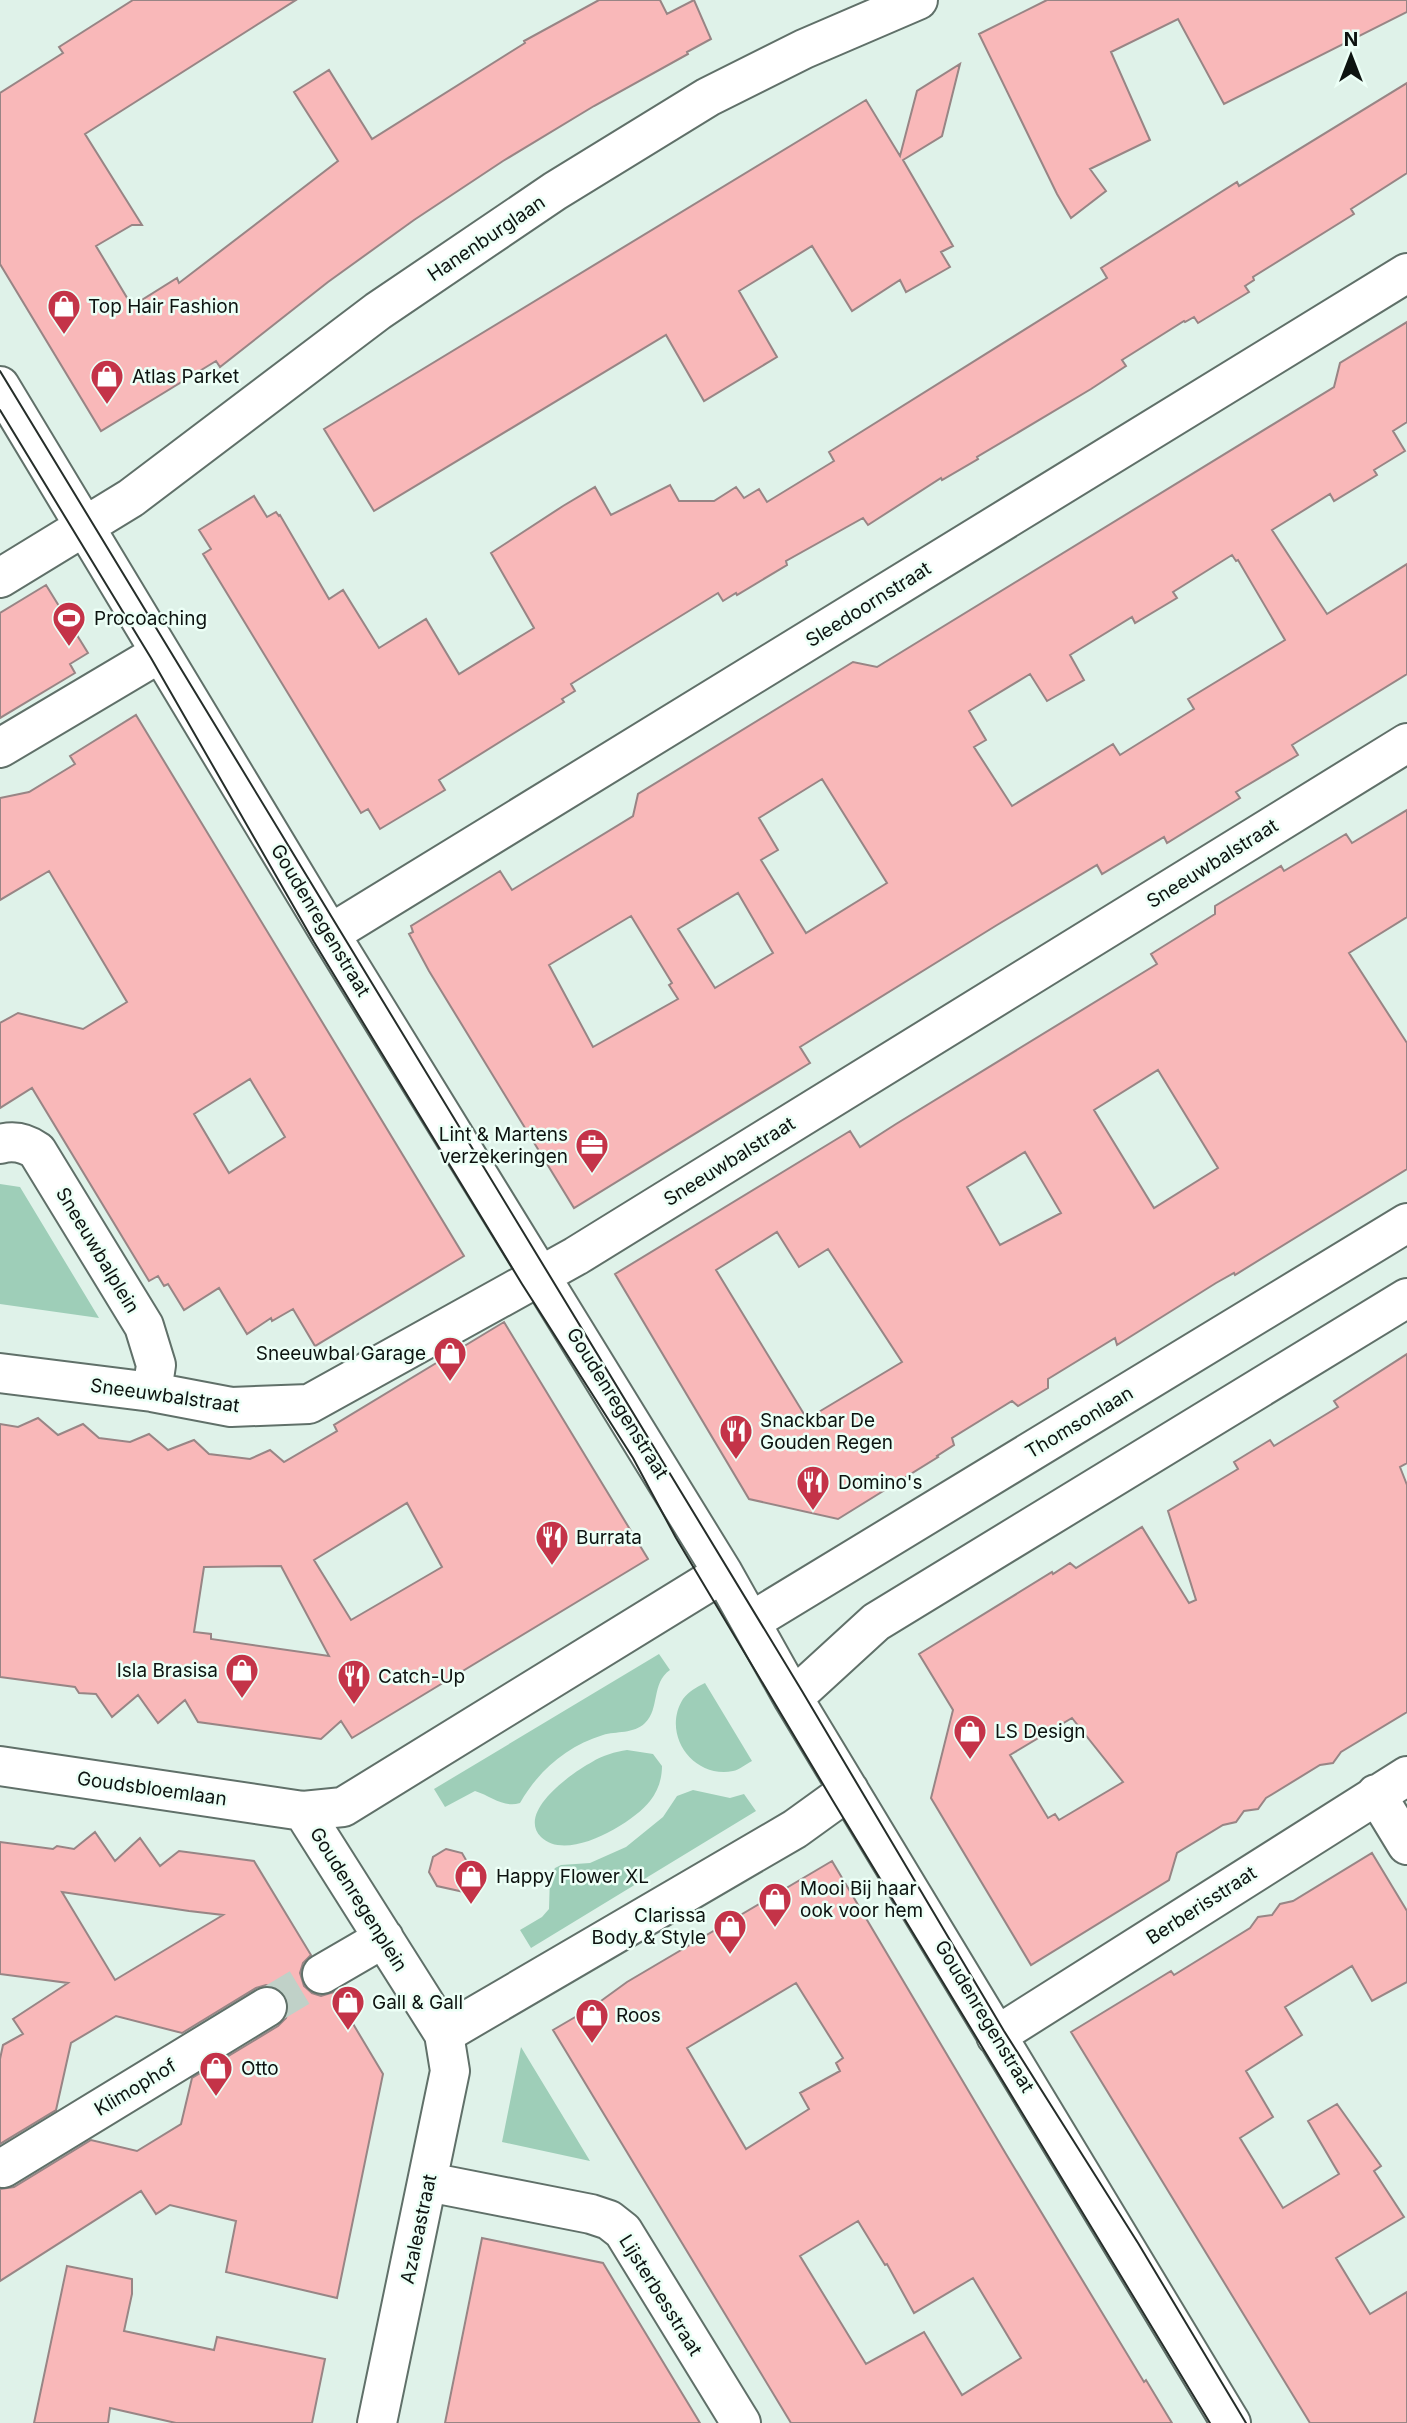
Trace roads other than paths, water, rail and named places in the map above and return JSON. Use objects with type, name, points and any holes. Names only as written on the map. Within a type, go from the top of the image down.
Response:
[{"type":"street","name":"Hanenburglaan","points":[[0,578],[131,498],[378,311],[555,191],[708,97],[804,49],[918,0]]},
{"type":"street","name":"Sleedoornstraat","points":[[330,934],[1407,273]]},
{"type":"street","name":"Goudenregenstraat","points":[[0,386],[330,934],[723,1573],[793,1698],[1231,2423]]},
{"type":"street","points":[[0,748],[160,653]]},
{"type":"street","name":"Sneeuwbalstraat","points":[[0,1373],[152,1392],[231,1407],[309,1404],[576,1256],[1407,743]]},
{"type":"street","name":"Sneeuwbalplein","points":[[0,1144],[10,1141],[29,1145],[37,1151],[59,1186],[144,1326],[156,1365],[152,1392]]},
{"type":"street","name":"Thomsonlaan","points":[[752,1621],[1407,1223]]},
{"type":"street","points":[[793,1698],[876,1622],[1407,1298]]},
{"type":"street","name":"Goudenregenplein","points":[[444,2034],[303,1811],[343,1807],[723,1573]]},
{"type":"street","name":"Goudsbloemlaan","points":[[0,1766],[303,1811]]},
{"type":"street","points":[[1392,1785],[1407,1845]]},
{"type":"street","name":"Berberisstraat","points":[[996,2036],[1392,1785]]},
{"type":"street","points":[[444,2034],[795,1829],[849,1790]]},
{"type":"street","points":[[322,1974],[384,1938]]},
{"type":"street","name":"Klimophof","points":[[3,2168],[267,2007]]},
{"type":"street","name":"Azaleastraat","points":[[377,2423],[450,2071],[444,2034]]},
{"type":"street","name":"Lijsterbesstraat","points":[[428,2182],[591,2214],[609,2220],[623,2231],[741,2423]]},
{"type":"tunnel","points":[[267,2007],[322,1974]]},
{"type":"tram line","points":[[0,371],[802,1691],[1004,2031],[1138,2243],[1246,2423]]},
{"type":"tram line","points":[[0,410],[151,658],[314,942],[522,1284],[633,1458],[676,1538],[833,1801],[1210,2423]]},
{"type":"place","name":"Top Hair Fashion","points":[[64,336]]},
{"type":"place","name":"Atlas Parket","points":[[107,406]]},
{"type":"place","name":"Procoaching","points":[[69,648]]},
{"type":"place","name":"Lint & Martens verzekeringen","points":[[592,1175]]},
{"type":"place","name":"Sneeuwbal Garage","points":[[450,1383]]},
{"type":"place","name":"Snackbar De Gouden Regen","points":[[736,1461]]},
{"type":"place","name":"Domino's","points":[[813,1512]]},
{"type":"place","name":"Burrata","points":[[552,1567]]},
{"type":"place","name":"Isla Brasisa","points":[[242,1700]]},
{"type":"place","name":"Catch-Up","points":[[354,1706]]},
{"type":"place","name":"LS Design","points":[[970,1761]]},
{"type":"place","name":"Happy Flower XL","points":[[471,1906]]},
{"type":"place","name":"Mooi Bij haar ook voor hem","points":[[775,1929]]},
{"type":"place","name":"Clarissa Body & Style","points":[[730,1956]]},
{"type":"place","name":"Gall & Gall","points":[[348,2032]]},
{"type":"place","name":"Roos","points":[[592,2045]]},
{"type":"place","name":"Otto","points":[[216,2098]]}]
